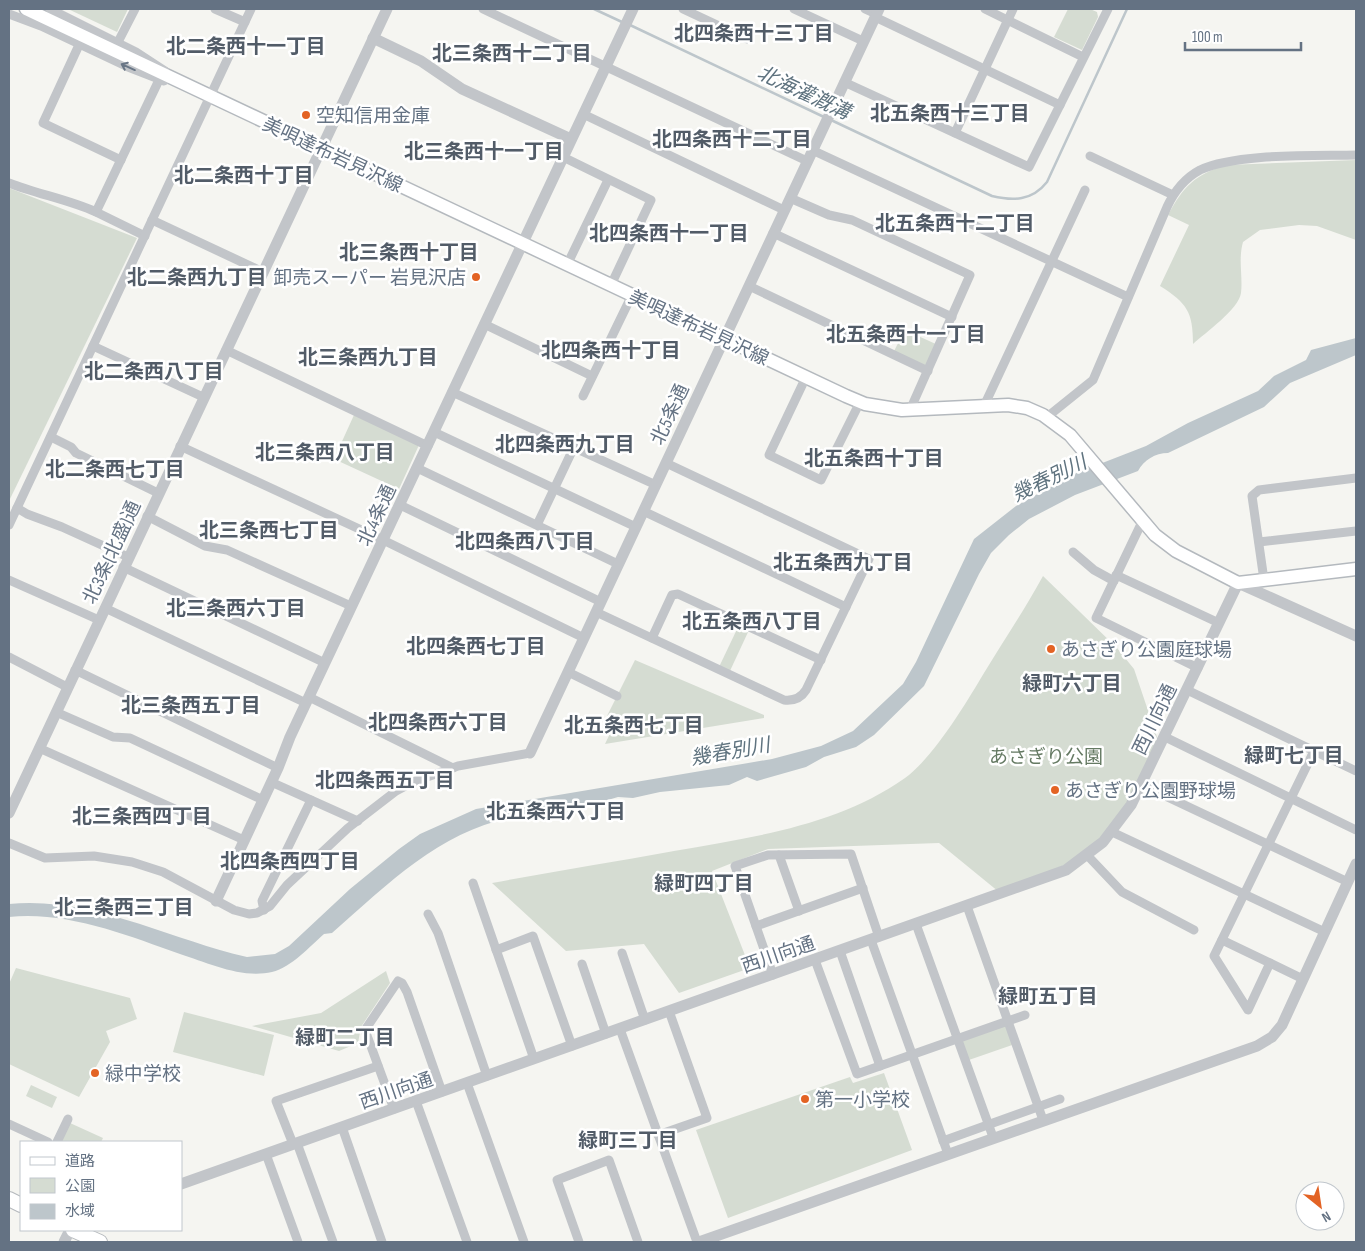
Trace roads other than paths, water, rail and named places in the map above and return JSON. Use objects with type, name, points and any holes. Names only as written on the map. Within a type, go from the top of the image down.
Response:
[{"type":"main road","name":"美唄達布岩見沢線","points":[[26,9],[860,402],[884,408],[910,410],[1018,406],[1047,417],[1070,435],[1142,522],[1176,551],[1238,583]]},
{"type":"main road","points":[[1238,583],[1356,569]]},
{"type":"main road","points":[[73,1231],[100,1242]]},
{"type":"street","points":[[50,9],[118,42],[157,64],[174,80]]},
{"type":"street","points":[[118,42],[134,9]]},
{"type":"street","points":[[215,9],[245,22]]},
{"type":"street","points":[[9,525],[251,9]]},
{"type":"street","name":"北3条(北盛)通","points":[[9,813],[387,9]]},
{"type":"street","points":[[483,9],[1128,297]]},
{"type":"street","name":"北4条通","points":[[216,901],[278,768],[307,700],[633,9]]},
{"type":"street","points":[[683,9],[747,39]]},
{"type":"street","points":[[794,9],[863,41]]},
{"type":"street","points":[[865,9],[877,13],[984,69],[1060,105]]},
{"type":"street","points":[[985,9],[1083,57]]},
{"type":"street","points":[[954,133],[1013,9]]},
{"type":"street","points":[[844,82],[1029,167],[1105,10]]},
{"type":"street","name":"北5条通","points":[[530,753],[877,13]]},
{"type":"street","points":[[9,14],[41,26],[159,80],[174,80]]},
{"type":"street","points":[[373,38],[421,61],[462,89],[571,139]]},
{"type":"street","points":[[79,45],[44,123],[121,160]]},
{"type":"street","points":[[96,212],[159,80]]},
{"type":"street","points":[[583,114],[784,210]]},
{"type":"street","points":[[1047,417],[1093,380],[1173,195],[1198,171],[1220,163],[1244,160],[1356,155]]},
{"type":"street","points":[[562,156],[652,200],[611,285]]},
{"type":"street","points":[[1090,156],[1173,195]]},
{"type":"street","points":[[568,265],[608,180]]},
{"type":"street","points":[[9,184],[82,206],[145,236]]},
{"type":"street","points":[[984,406],[1050,261],[1085,190]]},
{"type":"street","points":[[790,198],[828,215],[852,220],[970,275],[910,410]]},
{"type":"street","points":[[152,220],[263,272]]},
{"type":"street","points":[[773,233],[952,317]]},
{"type":"street","points":[[749,286],[928,371]]},
{"type":"street","points":[[583,396],[632,295]]},
{"type":"street","points":[[484,324],[592,376]]},
{"type":"street","points":[[93,346],[203,397]]},
{"type":"street","points":[[226,350],[428,446]]},
{"type":"street","points":[[806,377],[769,455],[821,480],[860,402]]},
{"type":"street","points":[[452,392],[656,485]]},
{"type":"street","points":[[434,432],[636,527]]},
{"type":"street","points":[[51,437],[71,446],[76,453],[158,493]]},
{"type":"street","points":[[180,446],[383,540],[584,638]]},
{"type":"street","points":[[537,525],[574,447]]},
{"type":"street","points":[[400,505],[598,607],[652,638],[784,700],[790,700],[803,695],[869,559],[666,463]]},
{"type":"street","points":[[418,468],[618,564]]},
{"type":"street","points":[[1264,580],[1252,496],[1259,490],[1356,478]]},
{"type":"street","points":[[17,508],[27,514],[62,527],[126,562],[325,662]]},
{"type":"street","points":[[643,511],[846,607]]},
{"type":"street","points":[[147,516],[205,546],[227,550],[352,606]]},
{"type":"street","points":[[1142,522],[1096,618],[1198,668]]},
{"type":"street","points":[[1259,542],[1356,531]]},
{"type":"street","points":[[1073,552],[1094,570],[1219,623]]},
{"type":"street","points":[[9,580],[99,620]]},
{"type":"street","points":[[1238,583],[1356,636]]},
{"type":"street","name":"西川向通","points":[[182,1184],[1055,875],[1087,856],[1112,832],[1131,806],[1238,583]]},
{"type":"street","points":[[652,638],[672,595],[678,594],[821,660]]},
{"type":"street","points":[[104,608],[453,768]]},
{"type":"street","points":[[9,657],[67,687]]},
{"type":"street","points":[[75,670],[278,768]]},
{"type":"street","points":[[568,672],[617,696]]},
{"type":"street","points":[[1188,690],[1356,771]]},
{"type":"street","points":[[56,712],[113,737],[130,738],[263,800]]},
{"type":"street","points":[[1165,737],[1356,830]]},
{"type":"street","points":[[39,748],[244,840]]},
{"type":"street","points":[[1270,963],[1248,1010],[1214,956],[1314,750]]},
{"type":"street","points":[[9,844],[45,858],[94,856],[132,862],[163,872],[234,910],[248,914],[264,910],[270,906],[287,885],[358,821],[383,800],[414,782],[453,768],[530,753]]},
{"type":"street","points":[[271,782],[358,821]]},
{"type":"street","points":[[1142,785],[1348,882]]},
{"type":"street","points":[[264,910],[262,901],[311,800]]},
{"type":"street","points":[[1112,832],[1325,932]]},
{"type":"street","points":[[773,975],[736,866],[768,855],[851,854],[863,888],[875,938],[912,1054],[948,1154]]},
{"type":"street","points":[[779,855],[799,911]]},
{"type":"street","points":[[1087,856],[1122,892],[1194,930]]},
{"type":"street","points":[[620,1029],[698,1242],[1257,1046],[1272,1037],[1282,1025],[1356,864]]},
{"type":"street","points":[[473,883],[534,1059]]},
{"type":"street","points":[[756,926],[863,888]]},
{"type":"street","points":[[967,906],[1044,1120]]},
{"type":"street","points":[[428,914],[438,933],[487,1076]]},
{"type":"street","points":[[916,924],[993,1138]]},
{"type":"street","points":[[496,950],[533,936],[572,1046]]},
{"type":"street","points":[[1222,940],[1303,979]]},
{"type":"street","points":[[840,951],[880,1066]]},
{"type":"street","points":[[622,953],[645,1020]]},
{"type":"street","points":[[815,960],[857,1074],[1025,1015]]},
{"type":"street","points":[[582,964],[606,1034]]},
{"type":"street","points":[[394,1109],[365,1030],[398,981],[402,983],[407,992],[442,1092]]},
{"type":"street","points":[[658,1135],[707,1118],[669,1011]]},
{"type":"street","points":[[333,1242],[295,1144],[276,1102],[378,1066]]},
{"type":"street","points":[[467,1083],[524,1242]]},
{"type":"street","points":[[943,1141],[1038,1106],[1060,1100]]},
{"type":"street","points":[[416,1101],[467,1242]]},
{"type":"street","points":[[57,1141],[68,1119]]},
{"type":"street","points":[[9,1124],[46,1141]]},
{"type":"street","points":[[342,1127],[382,1242]]},
{"type":"street","points":[[266,1154],[298,1242]]},
{"type":"street","points":[[579,1242],[557,1180],[609,1160],[638,1242]]},
{"type":"street","points":[[64,1242],[70,1231]]},
{"type":"water","points":[[1356,338],[1356,355],[1290,383],[1264,407],[1168,453],[1154,456],[1147,460],[1138,471],[1075,495],[1029,519],[1009,535],[991,553],[979,574],[924,686],[874,735],[856,747],[824,757],[806,767],[757,781],[747,777],[729,785],[660,792],[633,798],[618,797],[584,807],[565,808],[560,813],[524,815],[492,823],[462,834],[435,849],[383,888],[332,933],[324,934],[293,961],[272,972],[261,974],[225,969],[117,932],[74,921],[31,916],[9,917],[9,904],[40,903],[70,906],[130,921],[247,957],[275,954],[289,946],[350,889],[399,849],[420,834],[476,809],[772,759],[821,746],[853,731],[903,684],[916,662],[974,539],[1016,506],[1074,474],[1146,446],[1188,423],[1258,391],[1274,376],[1306,360],[1311,350]]},
{"type":"waterway","name":"北海灌漑溝","points":[[594,9],[622,22]]},
{"type":"waterway","name":"北海灌漑溝","points":[[831,120],[992,196],[1007,199],[1029,196],[1047,182],[1127,9]]},
{"type":"waterway","name":"北海灌漑溝","points":[[630,25],[824,117]]},
{"type":"place","name":"空知信用金庫","points":[[306,115]]},
{"type":"place","name":"卸売スーパー 岩見沢店","points":[[476,277]]},
{"type":"place","name":"あさぎり公園庭球場","points":[[1051,649]]},
{"type":"place","name":"あさぎり公園野球場","points":[[1055,790]]},
{"type":"place","name":"緑中学校","points":[[95,1073]]},
{"type":"place","name":"第一小学校","points":[[805,1099]]},
{"type":"district","name":"北四条西十三丁目","points":[[754,33]]},
{"type":"district","name":"北二条西十一丁目","points":[[246,46]]},
{"type":"district","name":"北三条西十二丁目","points":[[512,53]]},
{"type":"district","name":"北五条西十三丁目","points":[[950,113]]},
{"type":"district","name":"北四条西十二丁目","points":[[732,139]]},
{"type":"district","name":"北三条西十一丁目","points":[[484,151]]},
{"type":"district","name":"北二条西十丁目","points":[[244,175]]},
{"type":"district","name":"北五条西十二丁目","points":[[955,223]]},
{"type":"district","name":"北四条西十一丁目","points":[[669,233]]},
{"type":"district","name":"北三条西十丁目","points":[[409,252]]},
{"type":"district","name":"北二条西九丁目","points":[[197,277]]},
{"type":"district","name":"北五条西十一丁目","points":[[906,334]]},
{"type":"district","name":"北四条西十丁目","points":[[611,350]]},
{"type":"district","name":"北三条西九丁目","points":[[368,357]]},
{"type":"district","name":"北二条西八丁目","points":[[154,371]]},
{"type":"district","name":"北四条西九丁目","points":[[565,444]]},
{"type":"district","name":"北三条西八丁目","points":[[325,452]]},
{"type":"district","name":"北五条西十丁目","points":[[874,458]]},
{"type":"district","name":"北二条西七丁目","points":[[115,469]]},
{"type":"district","name":"北三条西七丁目","points":[[269,530]]},
{"type":"district","name":"北四条西八丁目","points":[[525,541]]},
{"type":"district","name":"北五条西九丁目","points":[[843,562]]},
{"type":"district","name":"北三条西六丁目","points":[[236,608]]},
{"type":"district","name":"北五条西八丁目","points":[[752,621]]},
{"type":"district","name":"北四条西七丁目","points":[[476,646]]},
{"type":"district","name":"緑町六丁目","points":[[1072,683]]},
{"type":"district","name":"北三条西五丁目","points":[[191,705]]},
{"type":"district","name":"北四条西六丁目","points":[[438,722]]},
{"type":"district","name":"北五条西七丁目","points":[[634,725]]},
{"type":"district","name":"緑町七丁目","points":[[1294,755]]},
{"type":"district","name":"北四条西五丁目","points":[[385,780]]},
{"type":"district","name":"北五条西六丁目","points":[[556,811]]},
{"type":"district","name":"北三条西四丁目","points":[[142,816]]},
{"type":"district","name":"北四条西四丁目","points":[[290,861]]},
{"type":"district","name":"緑町四丁目","points":[[704,883]]},
{"type":"district","name":"北三条西三丁目","points":[[124,907]]},
{"type":"district","name":"緑町五丁目","points":[[1048,996]]},
{"type":"district","name":"緑町二丁目","points":[[345,1037]]},
{"type":"district","name":"緑町三丁目","points":[[628,1140]]},
{"type":"water label","name":"幾春別川","points":[[1049,478]]},
{"type":"water label","name":"幾春別川","points":[[730,751]]},
{"type":"park label","name":"あさぎり公園","points":[[1046,756]]}]
